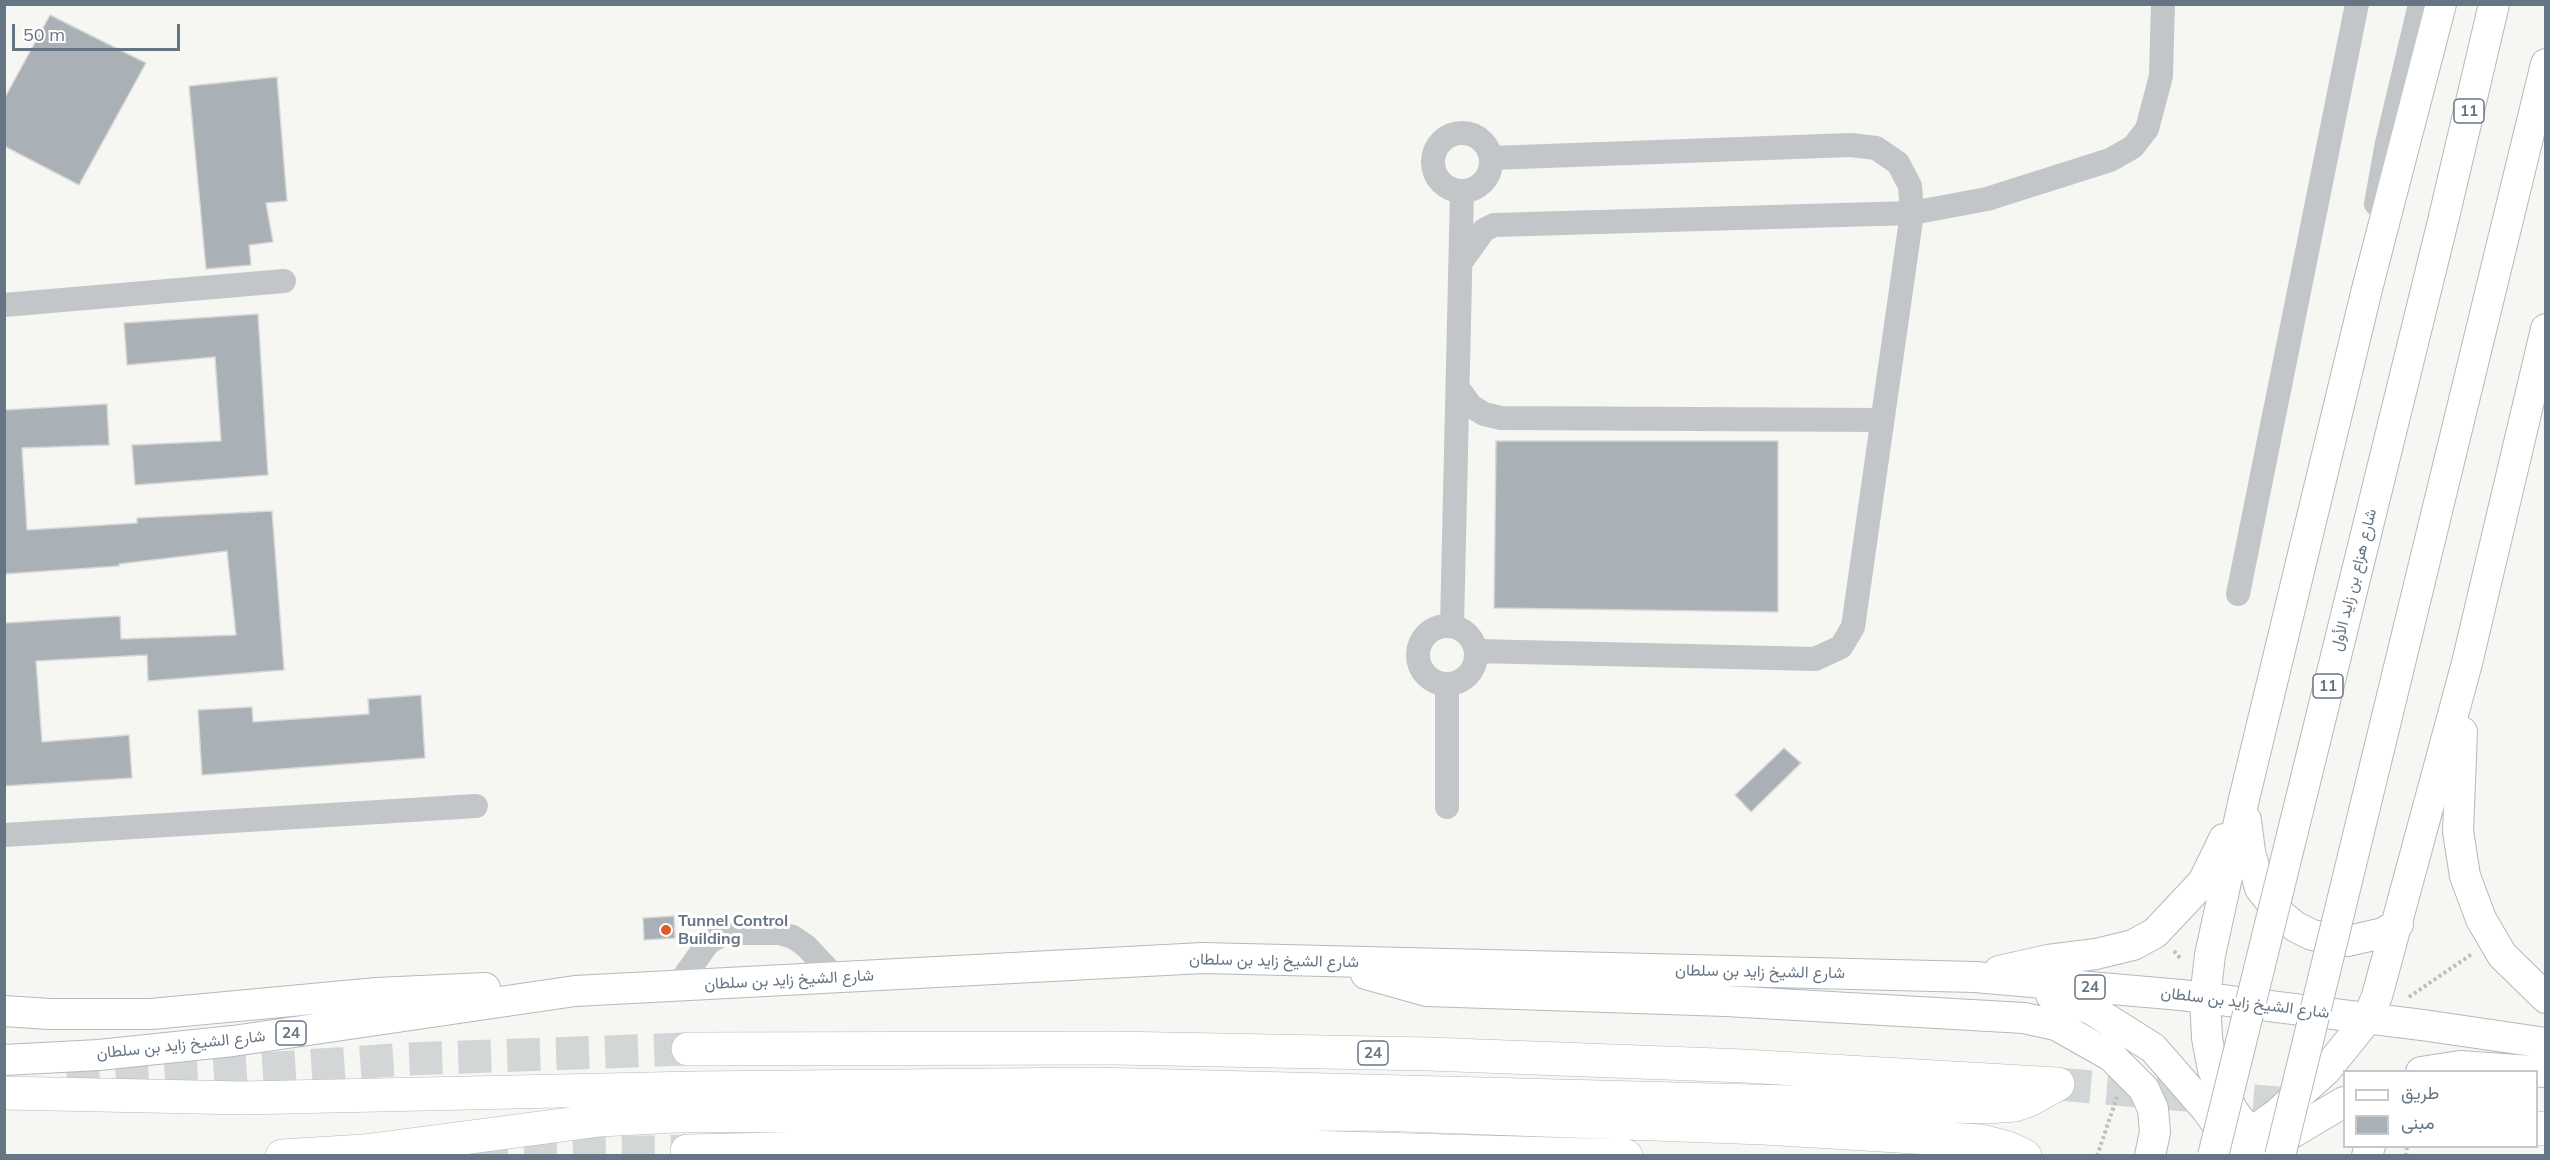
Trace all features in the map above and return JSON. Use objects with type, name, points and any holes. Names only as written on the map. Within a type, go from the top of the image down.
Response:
[{"type":"highway","name":"24","points":[[4,1093],[243,1098],[694,1088],[1095,1084],[1986,1107],[2022,1102],[2058,1084],[1744,1066],[1417,1054],[1102,1048],[688,1049]]},
{"type":"highway","points":[[282,1155],[364,1151],[600,1120],[676,1116],[1366,1113],[1764,1128],[1946,1139],[1995,1144],[2025,1155]]},
{"type":"highway","points":[[687,1151],[961,1145],[1234,1145],[1626,1155]]},
{"type":"main road","points":[[2246,1151],[2233,1111],[2213,1070],[2207,1038],[2205,998],[2214,933],[2368,285],[2441,4]]},
{"type":"main road","name":"شارع هزاع بن زايد الأول","points":[[2246,1151],[2444,217],[2494,4]]},
{"type":"main road","points":[[2246,1151],[2503,240],[2546,64]]},
{"type":"main road","points":[[2246,1151],[2277,1114],[2311,1085],[2348,1045],[2368,1018],[2398,924],[2467,663],[2546,329]]},
{"type":"main road","points":[[2467,663],[2458,808],[2458,831],[2464,876],[2481,919],[2502,955],[2546,998]]},
{"type":"main road","points":[[2244,799],[2254,871],[2260,888],[2282,916],[2312,935],[2348,941],[2366,939],[2398,924]]},
{"type":"main road","points":[[1975,977],[2048,960],[2096,954],[2133,945],[2156,933],[2203,882],[2244,799]]},
{"type":"main road","name":"شارع الشيخ زايد بن سلطان","points":[[4,1060],[99,1055],[233,1041],[575,990],[1203,958],[1975,977],[2205,998],[2546,1043]]},
{"type":"main road","points":[[1323,962],[1427,991],[1726,1001],[2024,1018],[2056,1025],[2111,1056],[2144,1089],[2152,1110],[2156,1132],[2150,1155]]},
{"type":"main road","points":[[1975,977],[2053,995],[2091,1009],[2122,1027],[2153,1048],[2246,1151]]},
{"type":"main road","points":[[4,1011],[50,1014],[152,1014],[427,989],[575,990]]},
{"type":"main road","points":[[2246,1151],[2343,1102]]},
{"type":"street","points":[[1461,262],[1484,230],[1494,225],[1912,213],[1987,199],[2110,160],[2133,147],[2147,129],[2159,86],[2163,4]]},
{"type":"street","points":[[2238,594],[2357,4]]},
{"type":"street","points":[[2368,285],[2372,238],[2387,143],[2420,4]]},
{"type":"street","points":[[1458,133],[1476,135],[1483,141],[1491,158],[1487,176],[1481,184],[1462,191],[1452,189],[1437,177],[1433,158],[1441,141],[1458,133]]},
{"type":"street","points":[[1476,651],[1815,659],[1828,655],[1841,647],[1853,627],[1912,213],[1910,186],[1898,163],[1876,148],[1851,145],[1491,158]]},
{"type":"street","points":[[1452,626],[1462,191]]},
{"type":"street","points":[[4,304],[284,280]]},
{"type":"street","points":[[1458,388],[1471,406],[1484,414],[1501,418],[1882,420]]},
{"type":"street","points":[[1452,626],[1468,635],[1476,651],[1472,670],[1466,678],[1447,685],[1437,683],[1422,671],[1418,651],[1420,643],[1433,629],[1452,626]]},
{"type":"street","points":[[1447,685],[1447,807]]},
{"type":"street","points":[[4,835],[476,806]]},
{"type":"street","points":[[678,985],[708,944],[720,936],[734,933],[779,933],[793,937],[806,946],[835,977]]},
{"type":"path","points":[[2406,999],[2478,949]]},
{"type":"path","points":[[2174,951],[2180,958]]},
{"type":"path","points":[[2097,1155],[2119,1092]]},
{"type":"building","points":[[50,15],[146,63],[79,185],[4,146],[4,99]]},
{"type":"building","points":[[277,77],[287,201],[266,203],[273,242],[249,245],[251,265],[206,269],[189,86]]},
{"type":"building","points":[[258,314],[268,475],[135,485],[132,445],[221,441],[215,357],[127,365],[124,323]]},
{"type":"building","points":[[107,404],[109,445],[22,448],[27,530],[137,523],[137,518],[272,511],[284,670],[148,681],[147,655],[36,661],[42,742],[129,735],[132,778],[4,786],[4,623],[120,616],[121,639],[236,635],[227,551],[119,564],[119,566],[4,574],[4,410]]},
{"type":"building","points":[[1496,441],[1778,441],[1778,612],[1494,608]]},
{"type":"building","points":[[421,695],[425,758],[202,775],[198,710],[252,707],[253,722],[369,714],[368,699]]},
{"type":"building","points":[[1784,748],[1801,763],[1751,812],[1735,795]]},
{"type":"building","name":"Tunnel Control Building","points":[[674,916],[675,938],[644,940],[643,918]]},
{"type":"tunnel","points":[[67,1082],[409,1059],[688,1049]]},
{"type":"tunnel","points":[[2058,1084],[2313,1106]]},
{"type":"tunnel","points":[[475,1156],[687,1151]]},
{"type":"place","name":"Tunnel Control Building","points":[[666,930]]}]
